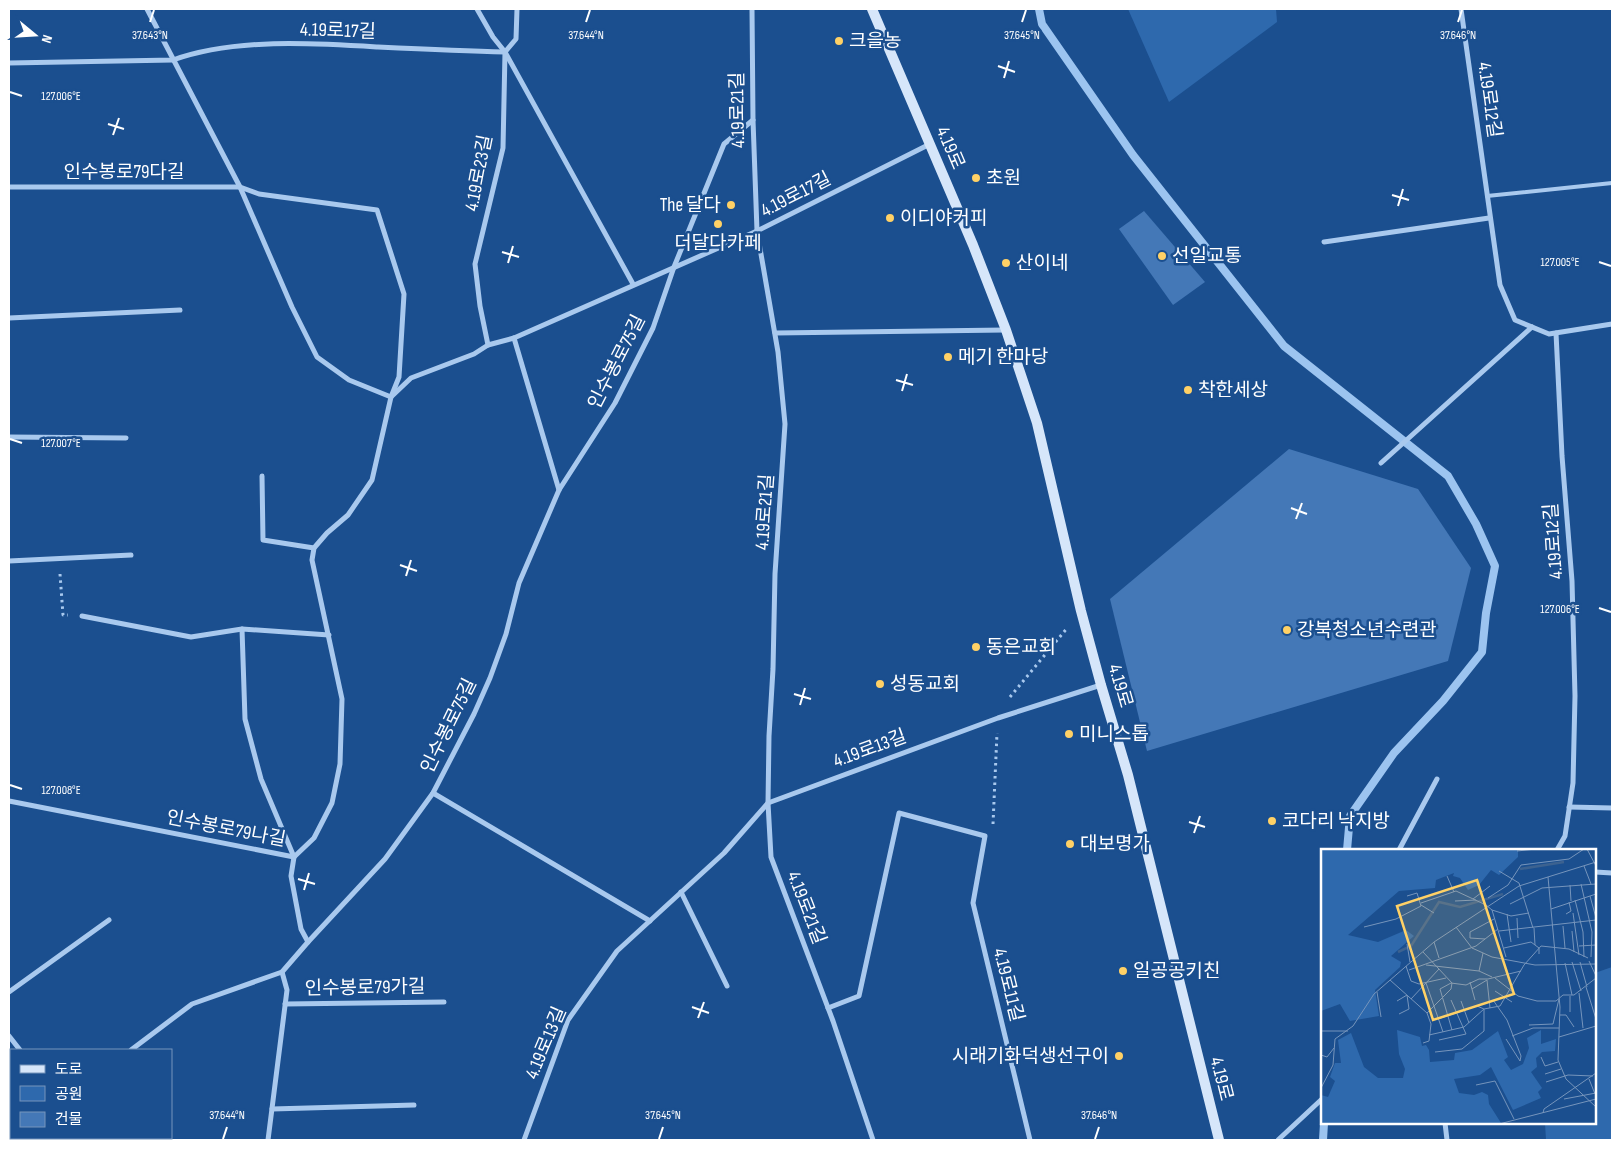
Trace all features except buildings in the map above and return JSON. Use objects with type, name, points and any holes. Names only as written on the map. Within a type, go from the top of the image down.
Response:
[{"type":"street","points":[[147,9],[240,187],[292,307],[317,356],[349,380],[391,397]]},
{"type":"street","points":[[477,9],[504,52],[633,284]]},
{"type":"street","points":[[504,52],[516,39],[517,9]]},
{"type":"street","name":"4.19로21길","points":[[752,9],[757,231],[775,333],[785,424],[775,574],[769,736],[768,803],[771,857],[828,1008],[873,1140]]},
{"type":"street","name":"4.19로","points":[[872,9],[973,245],[1006,330],[1037,423],[1081,611],[1128,775],[1219,1140]]},
{"type":"street","name":"4.19로12길","points":[[1461,9],[1489,218],[1500,285],[1515,320],[1549,334],[1612,324]]},
{"type":"street","name":"4.19로17길","points":[[9,63],[173,60],[196,52],[305,43],[504,52]]},
{"type":"street","name":"4.19로23길","points":[[488,345],[480,306],[476,264],[503,148],[504,52]]},
{"type":"street","points":[[674,267],[724,144],[753,120]]},
{"type":"street","name":"4.19로17길","points":[[391,397],[411,378],[474,354],[488,345],[514,338],[757,231],[930,144]]},
{"type":"street","name":"인수봉로79다길","points":[[9,187],[240,187]]},
{"type":"street","points":[[240,187],[259,194],[377,210],[404,294],[399,377],[391,397],[372,480],[348,515],[327,533],[314,548],[312,560],[316,586],[329,635],[342,699],[340,764],[332,803],[314,838],[294,857],[291,876],[302,929],[308,942]]},
{"type":"street","points":[[1324,242],[1489,218]]},
{"type":"street","name":"인수봉로75길","points":[[308,942],[385,859],[433,792],[474,714],[490,678],[506,634],[519,583],[559,490],[615,403],[656,319],[674,267]]},
{"type":"street","points":[[9,318],[180,310]]},
{"type":"street","points":[[1381,463],[1532,327]]},
{"type":"street","points":[[775,333],[1006,330]]},
{"type":"street","name":"4.19로12길","points":[[1556,333],[1562,456],[1572,581],[1575,696],[1573,783],[1565,836],[1557,849]]},
{"type":"street","points":[[514,338],[559,490]]},
{"type":"street","points":[[9,437],[126,438]]},
{"type":"street","points":[[262,476],[263,540],[314,548]]},
{"type":"street","points":[[9,561],[131,555]]},
{"type":"street","points":[[82,616],[191,637],[242,629],[329,635]]},
{"type":"street","name":"인수봉로79나길","points":[[242,629],[244,720],[261,779],[294,857]]},
{"type":"street","name":"4.19로13길","points":[[524,1140],[568,1020],[617,951],[724,853],[768,803],[998,718],[1101,685]]},
{"type":"street","points":[[1400,849],[1437,779]]},
{"type":"street","points":[[433,792],[650,920]]},
{"type":"street","name":"인수봉로79나길","points":[[9,801],[294,857]]},
{"type":"street","points":[[1569,807],[1612,808]]},
{"type":"street","name":"4.19로11길","points":[[828,1008],[859,996],[899,813],[985,836],[973,903],[1030,1140]]},
{"type":"street","points":[[1596,872],[1612,873]]},
{"type":"street","points":[[681,892],[727,986]]},
{"type":"street","points":[[9,992],[109,920]]},
{"type":"street","name":"인수봉로79가길","points":[[268,1140],[287,990],[282,972],[308,942]]},
{"type":"street","points":[[131,1049],[192,1004],[282,972]]},
{"type":"street","name":"인수봉로79가길","points":[[285,1004],[444,1002]]},
{"type":"street","points":[[9,1036],[19,1049]]},
{"type":"street","points":[[1278,1140],[1321,1100]]},
{"type":"street","points":[[272,1109],[414,1105]]},
{"type":"street","points":[[1444,1124],[1447,1140]]},
{"type":"lane","points":[[1487,196],[1612,183]]},
{"type":"path","points":[[58,558],[63,615],[82,616]]},
{"type":"path","points":[[984,820],[994,822]]},
{"type":"green space","points":[[1128,9],[1276,9],[1277,22],[1169,102]]},
{"type":"green space","points":[[1612,967],[1612,1140],[1546,1140],[1545,1124],[1596,1124],[1596,973]]},
{"type":"waterway","points":[[1039,9],[1042,24],[1133,155],[1284,346],[1448,476],[1476,524],[1495,566],[1486,613],[1482,652],[1443,701],[1394,753],[1350,816],[1347,849]]},
{"type":"waterway","points":[[1323,1140],[1324,1124]]},
{"type":"place","name":"크을농","points":[[839,41]]},
{"type":"place","name":"초원","points":[[976,178]]},
{"type":"place","name":"The 달다","points":[[731,205]]},
{"type":"place","name":"이디야커피","points":[[890,218]]},
{"type":"place","name":"더달다카페","points":[[718,224]]},
{"type":"place","name":"선일교통","points":[[1162,256]]},
{"type":"place","name":"산이네","points":[[1006,263]]},
{"type":"place","name":"메기 한마당","points":[[948,357]]},
{"type":"place","name":"착한세상","points":[[1188,390]]},
{"type":"place","name":"강북청소년수련관","points":[[1287,630]]},
{"type":"place","name":"동은교회","points":[[976,647]]},
{"type":"place","name":"성동교회","points":[[880,684]]},
{"type":"place","name":"미니스톱","points":[[1069,734]]},
{"type":"place","name":"코다리 낙지방","points":[[1272,821]]},
{"type":"place","name":"대보명가","points":[[1070,844]]},
{"type":"place","name":"일공공키친","points":[[1123,971]]},
{"type":"place","name":"시래기화덕생선구이","points":[[1119,1056]]}]
